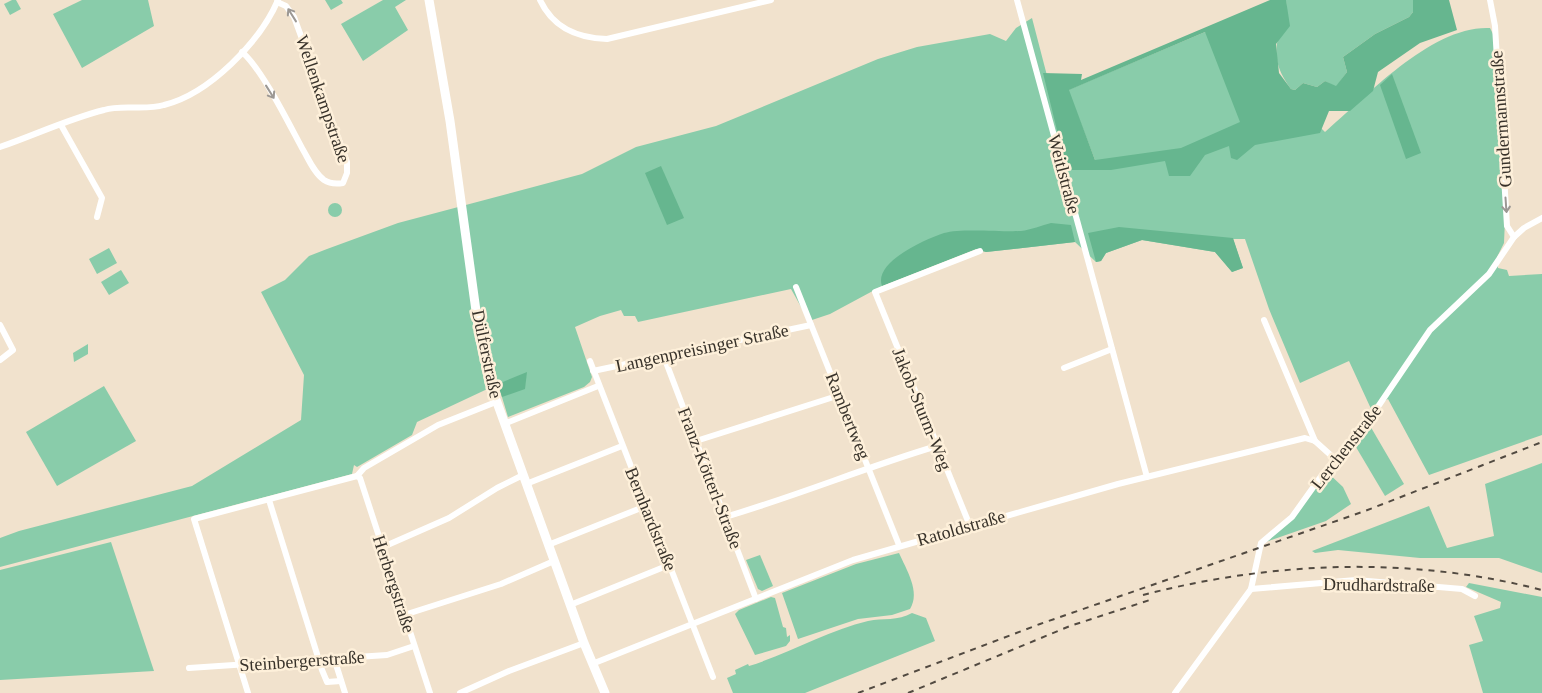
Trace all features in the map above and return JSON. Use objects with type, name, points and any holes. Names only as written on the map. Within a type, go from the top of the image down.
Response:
[{"type":"main road","name":"Dülferstraße","points":[[429,0],[450,120],[480,340],[496,402],[584,643],[605,693]]},
{"type":"street","points":[[540,0],[550,17],[566,30],[591,39],[607,39],[771,0]]},
{"type":"street","name":"Weitlstraße","points":[[1017,0],[1147,477]]},
{"type":"street","name":"Gundermannstraße","points":[[1490,0],[1495,26],[1507,226],[1514,237]]},
{"type":"street","points":[[0,147],[112,108],[163,106],[187,97],[242,52],[264,26],[278,1]]},
{"type":"street","name":"Wellenkampstraße","points":[[242,52],[249,58],[315,170],[325,180],[336,184],[343,183],[347,173],[347,162],[302,37],[290,10],[278,1]]},
{"type":"street","points":[[61,125],[102,198],[97,217]]},
{"type":"street","name":"Lerchenstraße","points":[[1174,693],[1251,589],[1261,543],[1292,517],[1335,459],[1373,414],[1430,330],[1489,274],[1514,237],[1524,228],[1542,218]]},
{"type":"street","name":"Jakob-Sturm-Weg","points":[[970,526],[875,292],[980,250]]},
{"type":"street","name":"Rambertweg","points":[[796,287],[899,545]]},
{"type":"street","points":[[1264,320],[1316,441],[1335,459]]},
{"type":"street","points":[[0,325],[13,350],[0,360]]},
{"type":"street","name":"Langenpreisinger Straße","points":[[593,371],[811,325]]},
{"type":"street","points":[[1064,368],[1112,349]]},
{"type":"street","name":"Franz-Kötterl-Straße","points":[[664,357],[756,598]]},
{"type":"street","name":"Bernhardstraße","points":[[590,361],[598,386],[713,677]]},
{"type":"street","name":"Langenpreisinger Straße","points":[[504,424],[598,386]]},
{"type":"street","points":[[696,441],[840,395]]},
{"type":"street","points":[[248,693],[194,519],[357,476],[364,468],[438,425],[496,402]]},
{"type":"street","name":"Ratoldstraße","points":[[592,664],[694,625],[756,598],[853,560],[899,545],[1147,477],[1298,439],[1305,438],[1316,441]]},
{"type":"street","points":[[383,547],[449,518],[497,488],[622,446]]},
{"type":"street","points":[[725,517],[796,494],[868,467],[937,446]]},
{"type":"street","name":"Herbergstraße","points":[[357,476],[383,547],[430,693]]},
{"type":"street","points":[[268,500],[327,682],[341,681]]},
{"type":"street","points":[[548,545],[646,506]]},
{"type":"street","points":[[404,615],[501,584],[554,561]]},
{"type":"street","points":[[570,605],[669,565]]},
{"type":"street","name":"Drudhardstraße","points":[[1251,589],[1356,580],[1462,589],[1475,596]]},
{"type":"street","points":[[460,693],[510,670],[584,643]]},
{"type":"street","name":"Steinbergerstraße","points":[[189,668],[387,654],[414,646]]},
{"type":"street","points":[[334,658],[345,693]]},
{"type":"green space","points":[[16,0],[21,9],[10,15],[4,4]]},
{"type":"green space","points":[[82,0],[148,0],[154,26],[82,68],[53,14]]},
{"type":"green space","points":[[325,0],[341,0],[343,3],[331,10]]},
{"type":"green space","points":[[383,0],[406,0],[395,7],[408,30],[363,61],[341,24]]},
{"type":"green space","points":[[1270,0],[1286,0],[1290,26],[1276,44],[1279,73],[1291,89],[1295,90],[1303,83],[1317,87],[1325,81],[1336,86],[1347,72],[1343,57],[1375,34],[1409,17],[1413,12],[1413,0],[1449,0],[1457,30],[1420,43],[1378,72],[1373,91],[1350,111],[1329,111],[1320,133],[1255,145],[1237,160],[1231,158],[1229,146],[1205,155],[1190,176],[1169,176],[1165,161],[1111,170],[1071,170],[1065,163],[1043,73],[1082,74],[1081,80]],"holes":[[[1205,32],[1240,122],[1181,148],[1095,160],[1069,90]]]},
{"type":"green space","points":[[1286,0],[1413,0],[1413,12],[1409,17],[1375,34],[1343,57],[1347,72],[1336,87],[1325,81],[1317,87],[1303,83],[1295,90],[1291,89],[1282,74],[1276,52],[1278,36],[1285,14]]},
{"type":"green space","points":[[1032,18],[1070,164],[1095,160],[1068,90],[1205,32],[1282,90],[1325,132],[1380,82],[1423,50],[1446,38],[1468,30],[1490,28],[1494,36],[1505,219],[1504,243],[1497,257],[1498,268],[1507,270],[1509,276],[1542,274],[1542,435],[1429,475],[1388,399],[1375,406],[1372,411],[1349,361],[1300,383],[1269,309],[1245,239],[1233,239],[1243,268],[1232,272],[1215,252],[1142,240],[1106,253],[1101,261],[1096,262],[1075,242],[986,252],[976,249],[882,286],[830,314],[809,321],[791,289],[638,322],[635,316],[624,316],[621,310],[600,316],[575,327],[592,377],[590,382],[584,387],[508,417],[498,384],[417,422],[412,435],[357,467],[354,465],[352,474],[0,567],[0,538],[19,531],[192,486],[301,420],[304,375],[261,292],[285,280],[309,256],[398,223],[582,174],[636,147],[716,126],[878,59],[917,47],[990,34],[1006,41],[1016,28]]},
{"type":"green space","points":[[1392,74],[1421,153],[1406,159],[1380,85]]},
{"type":"green space","points":[[661,166],[684,218],[667,225],[645,173]]},
{"type":"green space","points":[[335,203],[340,205],[342,210],[340,215],[335,217],[330,215],[328,210],[330,205]]},
{"type":"green space","points":[[1051,223],[1071,225],[1075,242],[986,252],[976,249],[882,286],[881,277],[885,268],[893,260],[914,246],[944,233],[960,231],[1021,231]]},
{"type":"green space","points":[[1119,227],[1233,238],[1243,268],[1232,272],[1215,252],[1142,240],[1106,253],[1101,261],[1096,262],[1088,233]]},
{"type":"green space","points":[[109,248],[117,263],[97,274],[89,259]]},
{"type":"green space","points":[[121,270],[129,283],[109,295],[101,282]]},
{"type":"green space","points":[[88,344],[88,354],[74,362],[73,353]]},
{"type":"green space","points":[[527,372],[525,389],[502,397],[498,384]]},
{"type":"green space","points":[[104,386],[136,441],[57,486],[26,432]]},
{"type":"green space","points":[[1369,424],[1404,484],[1385,496],[1353,442]]},
{"type":"green space","points":[[1542,463],[1542,573],[1499,558],[1420,558],[1338,550],[1315,553],[1312,551],[1429,506],[1447,548],[1494,536],[1485,484]]},
{"type":"green space","points":[[1326,471],[1343,487],[1351,504],[1326,521],[1263,543],[1290,520]]},
{"type":"green space","points":[[111,542],[154,671],[0,680],[0,570]]},
{"type":"green space","points":[[899,553],[913,588],[913,602],[910,609],[892,615],[858,619],[798,639],[782,593],[856,564]]},
{"type":"green space","points":[[760,555],[773,586],[762,591],[758,589],[746,560]]},
{"type":"green space","points":[[1469,583],[1542,597],[1542,693],[1483,693],[1469,645],[1483,641],[1474,616],[1500,608],[1501,602],[1466,587]]},
{"type":"green space","points":[[771,597],[775,598],[783,627],[786,628],[787,637],[790,635],[790,641],[786,646],[755,655],[735,614],[739,610]]},
{"type":"green space","points":[[912,613],[926,618],[935,641],[805,693],[733,693],[727,678],[736,674],[735,670],[748,664],[749,666],[764,661],[838,630],[868,621],[907,616]]},
{"type":"railway","points":[[858,693],[1040,624],[1365,511],[1542,442]]},
{"type":"railway","points":[[1143,595],[1242,575],[1342,567],[1442,572],[1492,579],[1542,590]]},
{"type":"railway","points":[[908,693],[1070,626],[1153,599]]}]
